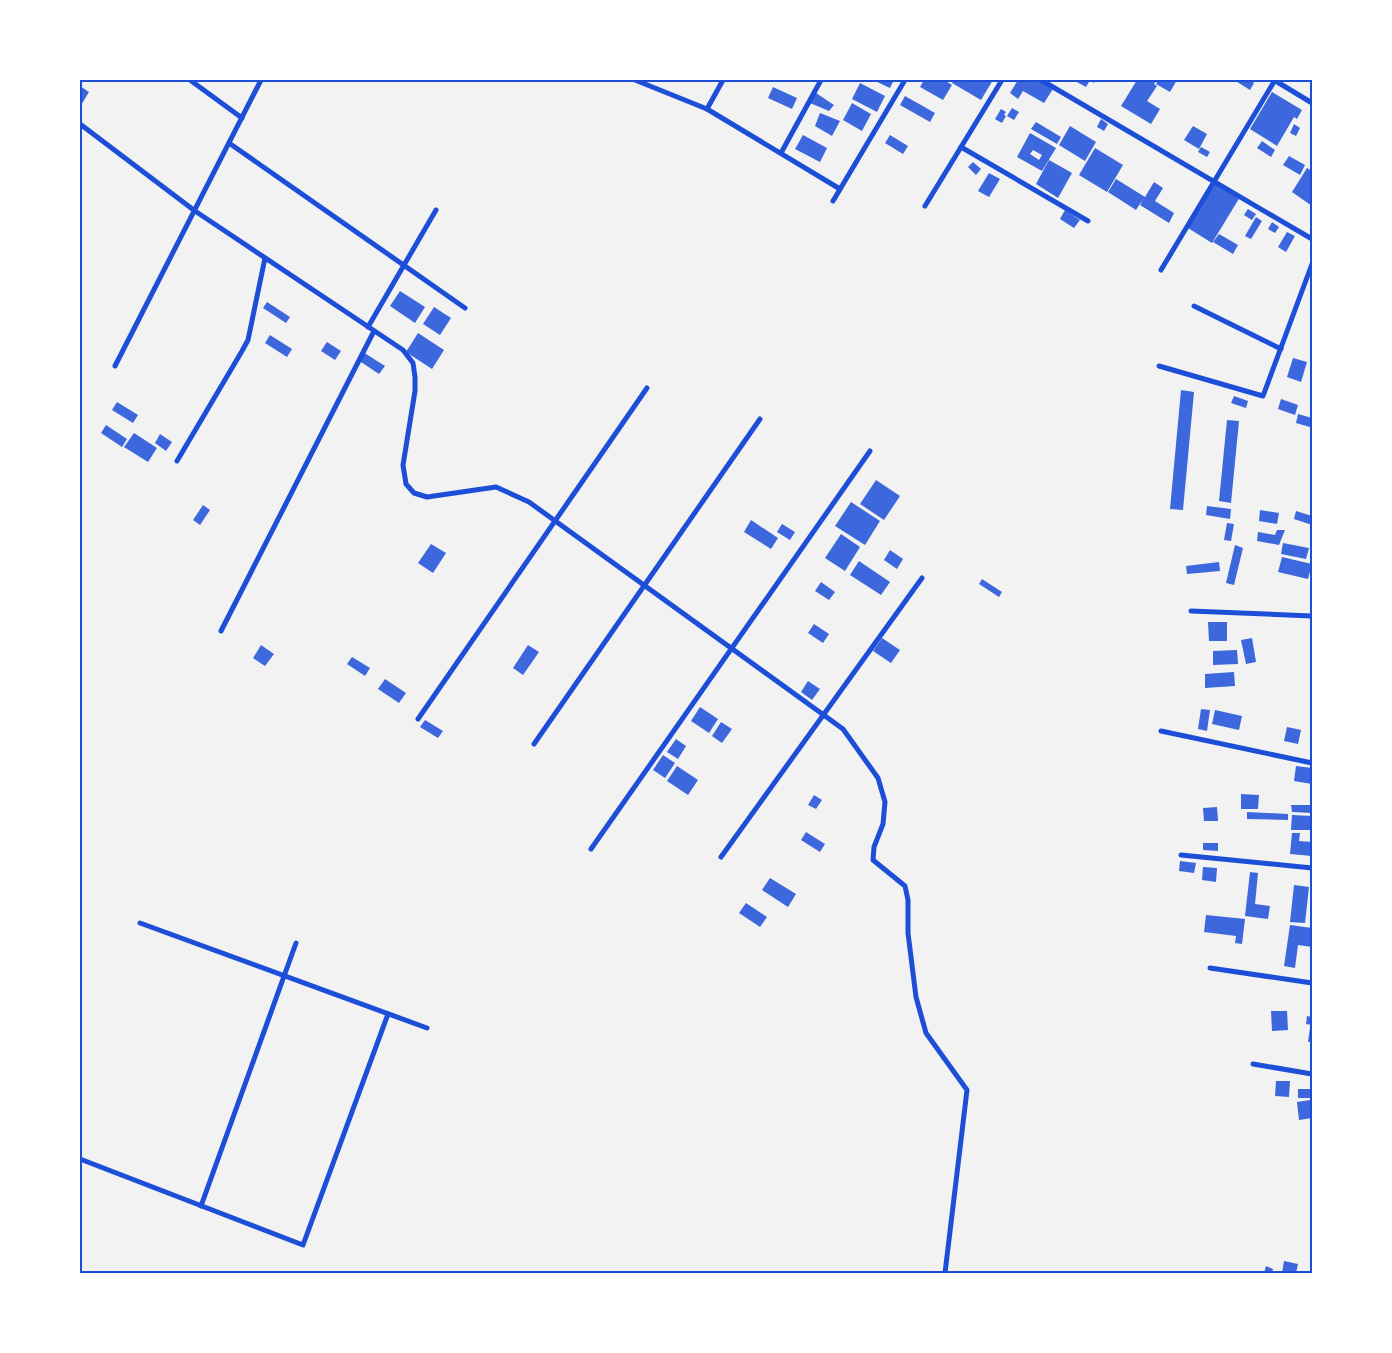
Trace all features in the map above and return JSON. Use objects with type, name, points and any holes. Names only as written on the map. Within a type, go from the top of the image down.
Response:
[{"type":"street","points":[[190,80],[242,118]]},
{"type":"street","points":[[115,366],[262,80]]},
{"type":"street","points":[[635,80],[707,109],[840,189]]},
{"type":"street","points":[[707,109],[722,80]]},
{"type":"street","points":[[780,153],[821,80]]},
{"type":"street","points":[[833,201],[905,80]]},
{"type":"street","points":[[925,206],[1002,80]]},
{"type":"street","points":[[1042,80],[1312,238]]},
{"type":"street","points":[[1161,270],[1275,80],[1312,103]]},
{"type":"street","points":[[80,124],[195,211],[403,350],[413,363],[415,391],[403,465],[406,484],[414,493],[426,497],[496,487],[529,502],[843,729],[878,778],[885,802],[883,824],[874,846],[873,860],[905,886],[908,900],[908,933],[916,997],[926,1033],[967,1090],[945,1273]]},
{"type":"street","points":[[229,143],[465,308]]},
{"type":"street","points":[[961,147],[1088,221]]},
{"type":"street","points":[[368,327],[436,210]]},
{"type":"street","points":[[177,461],[248,340],[265,258]]},
{"type":"street","points":[[1159,366],[1263,396],[1312,264]]},
{"type":"street","points":[[1194,306],[1281,349]]},
{"type":"street","points":[[221,631],[374,331]]},
{"type":"street","points":[[418,719],[647,388]]},
{"type":"street","points":[[534,744],[760,419]]},
{"type":"street","points":[[591,849],[870,451]]},
{"type":"street","points":[[721,857],[922,578]]},
{"type":"street","points":[[1191,611],[1312,616]]},
{"type":"street","points":[[1161,731],[1312,763]]},
{"type":"street","points":[[1181,855],[1312,868]]},
{"type":"street","points":[[140,924],[427,1028]]},
{"type":"street","points":[[201,1206],[296,943]]},
{"type":"street","points":[[1210,968],[1312,982]]},
{"type":"street","points":[[80,1159],[303,1245],[388,1014]]},
{"type":"street","points":[[1254,1064],[1312,1074]]},
{"type":"building","points":[[873,80],[889,80],[893,82],[890,88]]},
{"type":"building","points":[[924,80],[944,80],[952,85],[943,100],[920,87]]},
{"type":"building","points":[[954,80],[993,80],[981,100],[952,83]]},
{"type":"building","points":[[1018,80],[1037,80],[1053,89],[1044,103],[1023,91],[1018,99],[1010,93]]},
{"type":"building","points":[[1073,80],[1090,80],[1086,87]]},
{"type":"building","points":[[1137,80],[1157,80],[1154,84],[1157,86],[1147,101],[1160,109],[1151,124],[1121,106]]},
{"type":"building","points":[[1158,80],[1177,80],[1170,92],[1156,84]]},
{"type":"building","points":[[1234,80],[1250,80],[1254,83],[1250,90]]},
{"type":"building","points":[[860,83],[885,96],[877,112],[852,99]]},
{"type":"building","points":[[80,86],[89,92],[80,107]]},
{"type":"building","points":[[773,87],[797,98],[792,109],[768,98]]},
{"type":"building","points":[[1272,92],[1302,110],[1297,119],[1294,117],[1277,146],[1250,129]]},
{"type":"building","points":[[816,93],[834,105],[829,111],[810,103]]},
{"type":"building","points":[[905,96],[935,113],[930,122],[900,105]]},
{"type":"building","points":[[852,103],[871,114],[862,131],[843,120]]},
{"type":"building","points":[[1012,108],[1019,112],[1014,120],[1007,116]]},
{"type":"building","points":[[1001,109],[1006,112],[1002,123],[995,119]]},
{"type":"building","points":[[820,113],[840,121],[832,136],[815,126]]},
{"type":"building","points":[[1101,119],[1108,124],[1104,131],[1097,127]]},
{"type":"building","points":[[1036,122],[1061,137],[1057,144],[1031,129]]},
{"type":"building","points":[[1294,124],[1300,128],[1296,136],[1290,133]]},
{"type":"building","points":[[1070,126],[1096,142],[1085,161],[1059,145]]},
{"type":"building","points":[[1193,126],[1207,134],[1199,149],[1184,140]]},
{"type":"building","points":[[1030,133],[1056,148],[1042,171],[1017,157]],"holes":[[[1033,150],[1042,155],[1039,160],[1030,154]]]},
{"type":"building","points":[[803,135],[827,148],[820,162],[795,149]]},
{"type":"building","points":[[890,135],[908,146],[903,154],[885,143]]},
{"type":"building","points":[[1262,141],[1275,150],[1271,157],[1257,148]]},
{"type":"building","points":[[1201,147],[1210,152],[1207,157],[1198,152]]},
{"type":"building","points":[[1095,148],[1123,165],[1107,192],[1079,175]]},
{"type":"building","points":[[1289,156],[1305,165],[1300,175],[1283,165]]},
{"type":"building","points":[[1049,160],[1072,173],[1058,198],[1036,184]]},
{"type":"building","points":[[973,162],[981,169],[976,175],[968,167]]},
{"type":"building","points":[[1307,168],[1312,171],[1312,206],[1292,192]]},
{"type":"building","points":[[989,173],[1000,179],[989,197],[978,191]]},
{"type":"building","points":[[1116,179],[1145,197],[1154,182],[1163,188],[1155,201],[1174,213],[1169,223],[1140,205],[1143,199],[1136,210],[1108,192]]},
{"type":"building","points":[[1215,183],[1240,197],[1212,243],[1188,228]]},
{"type":"building","points":[[1248,209],[1256,214],[1252,220],[1244,215]]},
{"type":"building","points":[[1065,210],[1080,220],[1074,228],[1060,219]]},
{"type":"building","points":[[1256,217],[1262,221],[1251,239],[1245,236]]},
{"type":"building","points":[[1272,222],[1279,227],[1275,233],[1268,229]]},
{"type":"building","points":[[1287,232],[1295,236],[1286,252],[1278,247]]},
{"type":"building","points":[[1219,234],[1238,245],[1233,254],[1213,242]]},
{"type":"building","points":[[400,291],[425,307],[415,323],[390,306]]},
{"type":"building","points":[[267,302],[290,317],[286,323],[263,308]]},
{"type":"building","points":[[434,307],[451,318],[440,335],[423,324]]},
{"type":"building","points":[[418,333],[444,350],[432,369],[406,352]]},
{"type":"building","points":[[270,335],[292,349],[287,357],[265,343]]},
{"type":"building","points":[[327,342],[341,351],[335,360],[321,351]]},
{"type":"building","points":[[363,352],[385,366],[379,374],[358,360]]},
{"type":"building","points":[[1293,358],[1307,362],[1301,382],[1287,377]]},
{"type":"building","points":[[1181,390],[1194,392],[1183,510],[1170,509]]},
{"type":"building","points":[[1234,396],[1248,401],[1246,408],[1231,403]]},
{"type":"building","points":[[1281,399],[1298,405],[1295,415],[1278,409]]},
{"type":"building","points":[[117,402],[138,415],[133,423],[112,410]]},
{"type":"building","points":[[1298,414],[1312,418],[1310,427],[1296,423]]},
{"type":"building","points":[[1227,420],[1239,421],[1231,503],[1219,501]]},
{"type":"building","points":[[106,425],[127,439],[122,447],[101,433]]},
{"type":"building","points":[[134,433],[157,448],[148,462],[124,447]]},
{"type":"building","points":[[160,434],[172,442],[166,451],[155,443]]},
{"type":"building","points":[[876,480],[900,496],[884,520],[860,504]]},
{"type":"building","points":[[851,502],[880,521],[865,545],[835,526]]},
{"type":"building","points":[[203,505],[210,510],[200,525],[193,520]]},
{"type":"building","points":[[1207,506],[1231,509],[1230,519],[1206,515]]},
{"type":"building","points":[[1260,510],[1279,513],[1277,524],[1259,521]]},
{"type":"building","points":[[1296,511],[1312,516],[1312,525],[1294,519]]},
{"type":"building","points":[[751,520],[778,538],[771,549],[744,532]]},
{"type":"building","points":[[1227,523],[1234,524],[1231,541],[1224,540]]},
{"type":"building","points":[[782,524],[795,532],[790,540],[777,532]]},
{"type":"building","points":[[1277,530],[1285,530],[1279,545],[1257,541],[1258,532],[1275,535]]},
{"type":"building","points":[[841,534],[860,547],[845,571],[825,558]]},
{"type":"building","points":[[1283,543],[1309,548],[1306,559],[1281,554]]},
{"type":"building","points":[[431,544],[446,553],[433,573],[418,563]]},
{"type":"building","points":[[1235,545],[1243,548],[1234,585],[1226,583]]},
{"type":"building","points":[[890,550],[903,559],[897,569],[884,560]]},
{"type":"building","points":[[1282,557],[1312,564],[1308,579],[1278,572]]},
{"type":"building","points":[[859,561],[890,582],[881,595],[850,575]]},
{"type":"building","points":[[1219,562],[1220,571],[1187,574],[1186,566]]},
{"type":"building","points":[[982,579],[1002,592],[999,597],[979,584]]},
{"type":"building","points":[[821,582],[835,592],[829,600],[815,591]]},
{"type":"building","points":[[1208,622],[1227,622],[1227,641],[1209,641]]},
{"type":"building","points":[[814,624],[829,634],[823,643],[808,633]]},
{"type":"building","points":[[882,638],[900,650],[891,663],[873,651]]},
{"type":"building","points":[[1252,638],[1256,662],[1246,664],[1241,640]]},
{"type":"building","points":[[261,645],[274,654],[265,666],[253,658]]},
{"type":"building","points":[[528,645],[539,652],[523,675],[513,668]]},
{"type":"building","points":[[1237,650],[1238,664],[1213,665],[1213,651]]},
{"type":"building","points":[[352,657],[370,668],[365,676],[347,664]]},
{"type":"building","points":[[1234,672],[1235,686],[1205,688],[1205,674]]},
{"type":"building","points":[[385,679],[406,693],[399,703],[378,689]]},
{"type":"building","points":[[808,681],[820,689],[812,700],[801,692]]},
{"type":"building","points":[[700,707],[718,719],[709,733],[691,721]]},
{"type":"building","points":[[1201,709],[1210,710],[1207,731],[1198,729]]},
{"type":"building","points":[[1215,710],[1242,716],[1239,730],[1212,724]]},
{"type":"building","points":[[425,720],[443,731],[438,738],[420,727]]},
{"type":"building","points":[[721,722],[732,729],[722,743],[712,736]]},
{"type":"building","points":[[1287,727],[1301,730],[1298,744],[1284,741]]},
{"type":"building","points":[[676,739],[686,746],[678,759],[667,752]]},
{"type":"building","points":[[663,755],[675,763],[665,778],[653,770]]},
{"type":"building","points":[[677,766],[698,780],[688,795],[667,781]]},
{"type":"building","points":[[1296,766],[1312,768],[1312,784],[1294,781]]},
{"type":"building","points":[[1241,794],[1259,795],[1258,809],[1241,809]]},
{"type":"building","points":[[814,795],[822,800],[816,809],[808,805]]},
{"type":"building","points":[[1291,805],[1312,805],[1312,813],[1292,812]]},
{"type":"building","points":[[1217,807],[1218,821],[1204,821],[1203,808]]},
{"type":"building","points":[[1247,812],[1288,814],[1288,820],[1247,819]]},
{"type":"building","points":[[1292,815],[1312,816],[1312,830],[1291,830]]},
{"type":"building","points":[[806,832],[825,844],[820,852],[801,840]]},
{"type":"building","points":[[1292,833],[1300,833],[1299,841],[1312,842],[1312,856],[1290,854]]},
{"type":"building","points":[[1203,843],[1218,843],[1218,851],[1203,850]]},
{"type":"building","points":[[1180,861],[1196,863],[1194,873],[1179,871]]},
{"type":"building","points":[[1203,867],[1217,868],[1216,882],[1202,880]]},
{"type":"building","points":[[1250,872],[1258,873],[1255,904],[1270,906],[1268,919],[1245,916]]},
{"type":"building","points":[[770,878],[796,894],[788,907],[762,890]]},
{"type":"building","points":[[1294,885],[1309,887],[1305,923],[1290,922]]},
{"type":"building","points":[[746,903],[767,917],[760,927],[739,913]]},
{"type":"building","points":[[1206,915],[1245,919],[1242,944],[1235,943],[1236,936],[1204,932]]},
{"type":"building","points":[[1290,925],[1312,928],[1312,947],[1298,945],[1295,968],[1284,966]]},
{"type":"building","points":[[1271,1011],[1287,1011],[1288,1030],[1272,1031]]},
{"type":"building","points":[[1307,1016],[1312,1017],[1312,1025],[1306,1024]]},
{"type":"building","points":[[1310,1028],[1312,1028],[1312,1042],[1308,1042]]},
{"type":"building","points":[[1276,1081],[1290,1081],[1289,1097],[1275,1096]]},
{"type":"building","points":[[1298,1089],[1312,1089],[1312,1098],[1298,1098]]},
{"type":"building","points":[[1310,1100],[1312,1118],[1299,1120],[1297,1102]]},
{"type":"building","points":[[1284,1261],[1298,1264],[1296,1273],[1282,1273]]},
{"type":"building","points":[[1266,1266],[1273,1269],[1272,1273],[1264,1273]]}]
